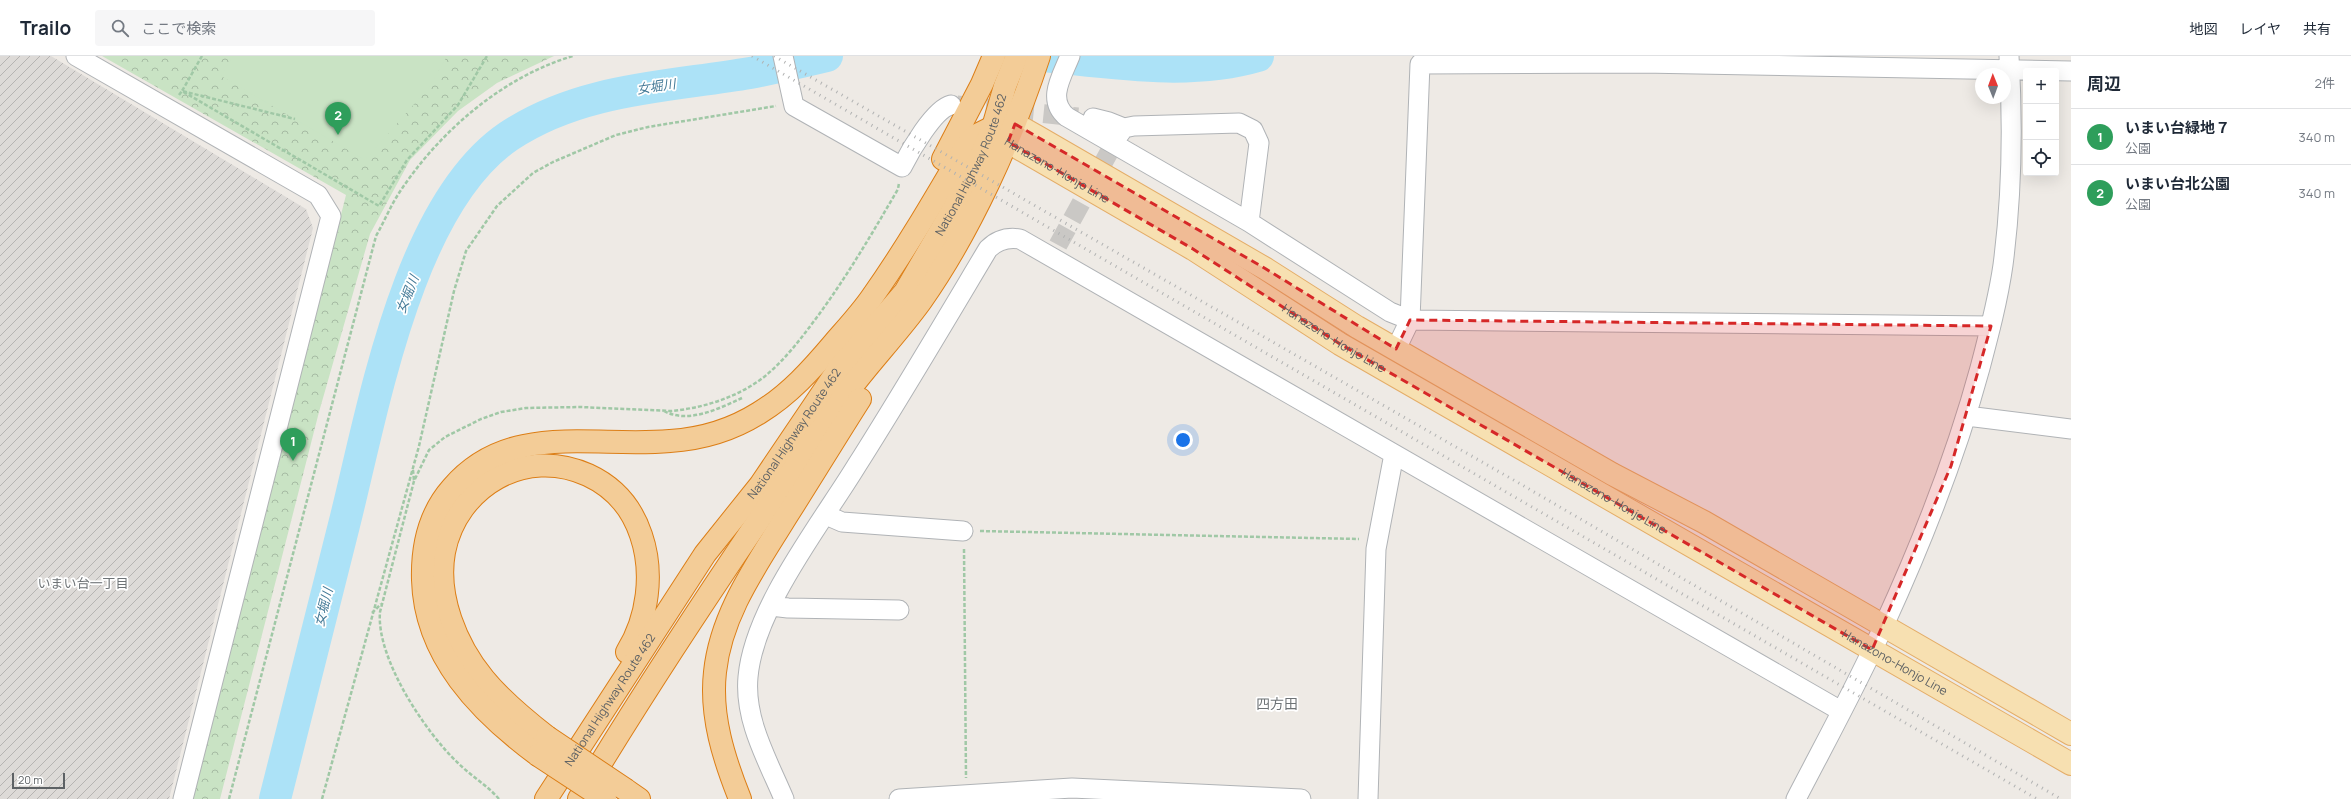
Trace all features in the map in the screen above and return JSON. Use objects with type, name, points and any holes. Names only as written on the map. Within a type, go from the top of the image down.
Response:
[{"type":"highway","points":[[820,359],[889,254],[927,188],[982,84],[994,56]]},
{"type":"highway","name":"National Highway Route 462","points":[[546,799],[705,554],[761,484],[838,370],[905,292],[980,160],[1006,131],[1005,86],[1017,56]]},
{"type":"highway","name":"National Highway Route 462","points":[[579,799],[625,722],[683,633],[840,402],[921,301],[958,241],[1006,131],[1028,89],[1039,56]]},
{"type":"highway","points":[[633,795],[498,723],[463,686],[447,662],[428,616],[423,591],[425,542],[433,517],[445,496],[461,477],[480,463],[499,452],[522,445],[550,441],[669,441],[717,433],[743,422],[778,400],[800,381],[871,300],[966,146],[975,136],[1006,131]]},
{"type":"highway","points":[[740,799],[722,748],[716,723],[714,698],[716,667],[726,625],[748,579],[921,301]]},
{"type":"highway","points":[[536,799],[629,649],[639,628],[645,608],[648,587],[647,566],[642,538],[628,507],[615,492],[599,480],[581,472],[563,467],[544,465],[523,467],[504,473],[486,483],[471,497],[458,514],[450,532],[444,553],[443,574],[450,617],[469,658],[500,697],[543,746],[605,799]]},
{"type":"main road","name":"Hanazono-Honjo Line","points":[[1006,131],[1266,268],[1396,349],[1612,474],[1704,522],[1885,625],[2071,734]]},
{"type":"main road","name":"Hanazono-Honjo Line","points":[[1006,131],[1340,344],[2071,764]]},
{"type":"street","points":[[76,56],[318,195],[330,216],[183,799]]},
{"type":"street","points":[[783,56],[792,102],[796,109],[902,167],[932,120],[946,106],[951,104]]},
{"type":"street","points":[[1070,56],[1056,93],[1056,102],[1060,112],[1249,222],[1390,312],[1410,320],[1991,326]]},
{"type":"street","points":[[1396,349],[1410,320],[1420,64],[2010,63],[2071,71]]},
{"type":"street","points":[[1796,799],[1885,625],[1946,479],[1967,416],[1991,326],[2002,266],[2009,206],[2010,63]]},
{"type":"street","points":[[1093,118],[1109,122],[1121,132],[1239,122],[1253,130],[1259,143],[1249,222]]},
{"type":"street","points":[[784,799],[755,731],[749,700],[750,662],[770,606],[776,592],[826,515],[988,249],[995,242],[1012,238],[1020,239],[1054,251],[1394,454],[1841,711]]},
{"type":"street","points":[[1967,416],[2071,429]]},
{"type":"street","points":[[1368,799],[1378,539],[1394,454]]},
{"type":"street","points":[[826,515],[842,522],[963,531]]},
{"type":"street","points":[[770,606],[788,608],[899,610]]},
{"type":"street","points":[[899,799],[966,795],[1073,793],[1301,799]]},
{"type":"path","points":[[182,91],[202,56]]},
{"type":"path","points":[[182,91],[379,206],[407,160],[458,105],[487,56]]},
{"type":"path","points":[[230,799],[376,236],[399,194],[424,160],[454,127],[477,108],[514,82],[555,61],[573,56]]},
{"type":"path","points":[[182,91],[295,119]]},
{"type":"path","points":[[322,799],[371,613],[413,467],[454,291],[466,251],[497,206],[518,186],[553,162],[616,135],[648,127],[792,102]]},
{"type":"path","points":[[763,377],[768,378]]},
{"type":"path","points":[[663,411],[674,417],[706,413],[746,397]]},
{"type":"path","points":[[413,467],[414,481]]},
{"type":"path","points":[[966,795],[963,531],[1378,539]]},
{"type":"path","points":[[371,613],[382,603]]},
{"type":"highlighted area","points":[[1015,124],[1266,269],[1396,349],[1410,320],[1991,326],[1951,466],[1872,650],[1340,344],[1193,249],[1008,142]]},
{"type":"shaded area","points":[[0,56],[51,56],[306,209],[313,228],[169,799],[0,799]]},
{"type":"green space","points":[[102,56],[554,56],[497,83],[458,111],[410,160],[370,234],[319,412],[220,799],[193,799],[346,195]]},
{"type":"green space","points":[[233,56],[447,56],[430,86],[365,160],[221,76]]},
{"type":"waterway","name":"女堀川","points":[[275,799],[382,370],[399,314],[420,259],[444,210],[474,168],[509,136],[537,120],[566,108],[595,99],[626,92],[657,86],[750,73],[827,56]]},
{"type":"waterway","name":"女堀川","points":[[1043,56],[1124,64],[1179,67],[1232,62],[1258,56]]},
{"type":"tunnel","points":[[957,105],[1078,117]]},
{"type":"tunnel","points":[[1058,245],[1118,136]]},
{"type":"railway","points":[[752,56],[2037,799]]},
{"type":"railway","points":[[774,56],[1517,482],[2061,799]]},
{"type":"place","name":"いまい台北公園","points":[[338,135]]},
{"type":"place","name":"いまい台緑地７","points":[[293,461]]},
{"type":"district","name":"いまい台一丁目","points":[[83,583]]},
{"type":"district","name":"四方田","points":[[1277,704]]}]
